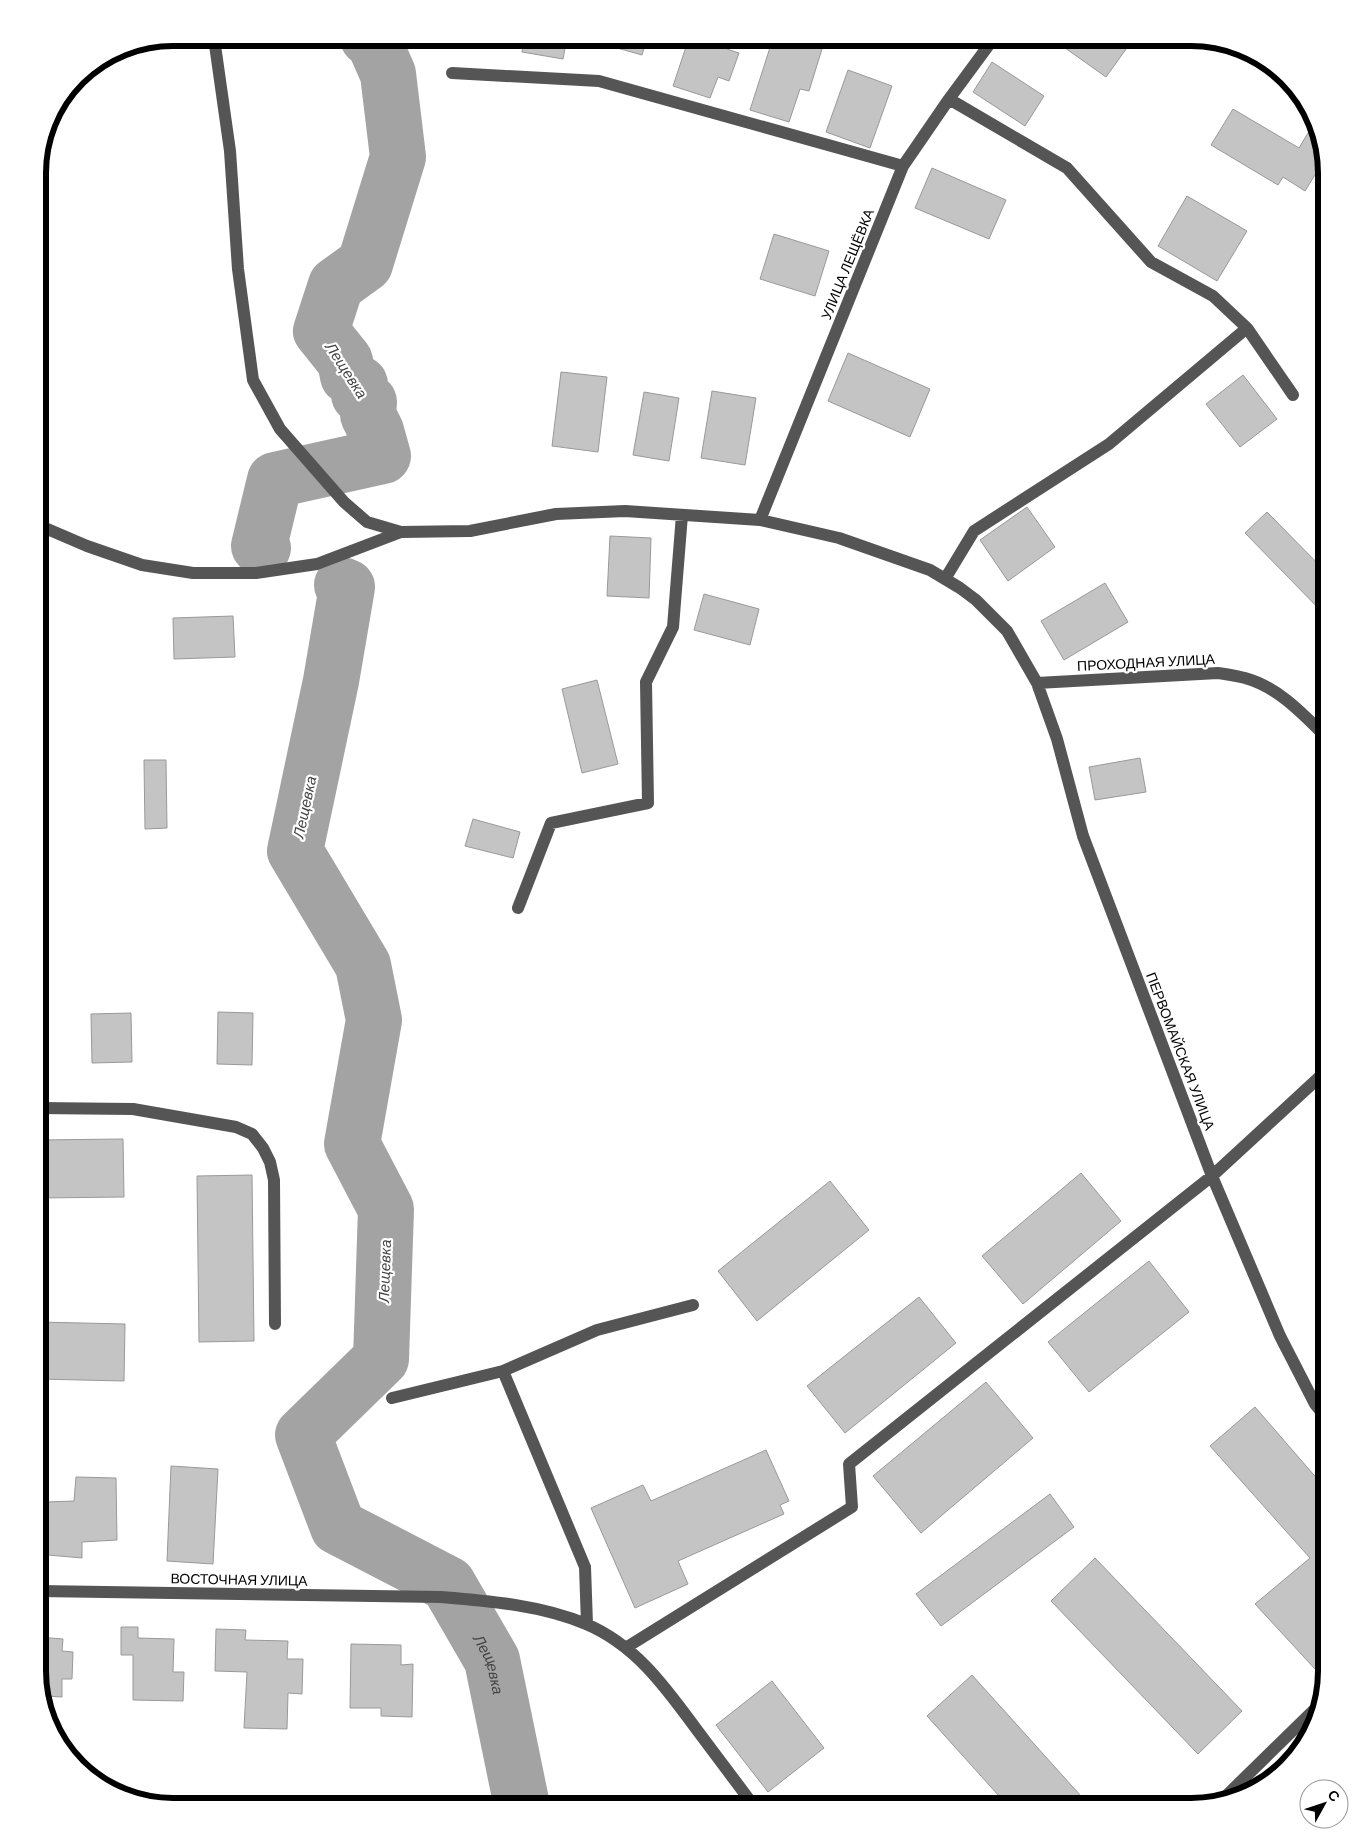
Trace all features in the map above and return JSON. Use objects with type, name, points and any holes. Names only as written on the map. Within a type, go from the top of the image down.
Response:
[{"type":"street","points":[[215,46],[230,151],[238,270],[253,380],[280,429],[344,502],[367,522],[402,532]]},
{"type":"street","name":"УЛИЦА ЛЕЩЁВКА","points":[[760,520],[903,166],[948,99],[987,47]]},
{"type":"street","points":[[452,73],[600,80],[903,166]]},
{"type":"street","points":[[948,99],[1067,168],[1151,262],[1212,296],[1247,328],[1293,395]]},
{"type":"street","points":[[945,579],[974,531],[1109,444],[1247,328]]},
{"type":"street","name":"ПЕРВОМАЙСКАЯ УЛИЦА","points":[[402,532],[470,531],[556,514],[625,511],[760,520],[839,538],[914,563],[945,579],[976,600],[1006,631],[1037,683],[1057,739],[1083,836],[1212,1176],[1280,1336],[1318,1408]]},
{"type":"street","points":[[518,908],[551,823],[648,803],[646,682],[673,627],[682,515]]},
{"type":"street","points":[[47,529],[142,565],[193,573],[256,573],[317,564],[402,532]]},
{"type":"street","name":"ПРОХОДНАЯ УЛИЦА","points":[[1037,683],[1192,673],[1228,674],[1247,678],[1276,692],[1318,729]]},
{"type":"street","points":[[627,1647],[852,1507],[849,1464],[1212,1176],[1318,1079]]},
{"type":"street","points":[[46,1108],[133,1109],[236,1126],[252,1134],[263,1148],[270,1162],[274,1180],[275,1324]]},
{"type":"street","points":[[392,1398],[503,1371],[597,1330],[693,1305]]},
{"type":"street","points":[[503,1371],[585,1567],[587,1624],[627,1647],[660,1679],[748,1798]]},
{"type":"street","name":"ВОСТОЧНАЯ УЛИЦА","points":[[46,1591],[441,1597],[489,1601],[538,1609],[587,1624]]},
{"type":"street","points":[[1233,1790],[1310,1714]]},
{"type":"building","points":[[523,46],[565,46],[563,59],[522,52]]},
{"type":"building","points":[[612,46],[645,46],[642,55]]},
{"type":"building","points":[[686,47],[725,47],[724,48],[739,53],[729,81],[718,77],[710,98],[673,86]]},
{"type":"building","points":[[770,47],[814,47],[822,49],[809,91],[800,89],[789,122],[750,110]]},
{"type":"building","points":[[1064,47],[1128,47],[1106,77]]},
{"type":"building","points":[[992,62],[1044,96],[1025,126],[973,92]]},
{"type":"building","points":[[848,70],[892,86],[870,148],[826,132]]},
{"type":"building","points":[[1233,109],[1299,148],[1308,133],[1311,135],[1317,157],[1318,170],[1305,191],[1283,177],[1278,185],[1211,145]]},
{"type":"building","points":[[932,168],[1006,200],[989,239],[915,208]]},
{"type":"building","points":[[1187,196],[1247,231],[1217,281],[1158,246]]},
{"type":"building","points":[[774,234],[829,251],[815,296],[760,279]]},
{"type":"building","points":[[848,353],[930,389],[910,437],[828,401]]},
{"type":"building","points":[[561,372],[607,377],[598,452],[552,446]]},
{"type":"building","points":[[1243,375],[1277,419],[1240,447],[1206,404]]},
{"type":"building","points":[[712,391],[756,398],[745,465],[701,458]]},
{"type":"building","points":[[644,392],[679,398],[669,461],[633,455]]},
{"type":"building","points":[[1027,507],[1055,547],[1008,581],[980,540]]},
{"type":"building","points":[[1267,512],[1318,564],[1318,608],[1245,533]]},
{"type":"building","points":[[610,536],[651,538],[649,598],[607,596]]},
{"type":"building","points":[[1105,583],[1128,622],[1064,660],[1041,621]]},
{"type":"building","points":[[704,594],[759,609],[750,645],[694,630]]},
{"type":"building","points":[[233,616],[235,657],[174,659],[173,618]]},
{"type":"building","points":[[597,680],[618,764],[582,773],[562,689]]},
{"type":"building","points":[[1140,758],[1146,792],[1095,800],[1089,767]]},
{"type":"building","points":[[144,760],[166,760],[167,828],[145,829]]},
{"type":"building","points":[[473,819],[520,832],[513,858],[465,846]]},
{"type":"building","points":[[218,1012],[253,1013],[252,1065],[217,1064]]},
{"type":"building","points":[[131,1013],[132,1062],[92,1063],[91,1014]]},
{"type":"building","points":[[123,1139],[124,1197],[46,1198],[46,1140]]},
{"type":"building","points":[[1081,1173],[1121,1221],[1023,1304],[982,1256]]},
{"type":"building","points":[[252,1175],[254,1341],[199,1342],[197,1176]]},
{"type":"building","points":[[830,1181],[869,1230],[757,1321],[718,1271]]},
{"type":"building","points":[[1149,1261],[1189,1312],[1089,1392],[1048,1342]]},
{"type":"building","points":[[919,1297],[956,1343],[845,1433],[807,1386]]},
{"type":"building","points":[[46,1322],[125,1324],[124,1381],[46,1379]]},
{"type":"building","points":[[986,1382],[1033,1438],[921,1533],[873,1476]]},
{"type":"building","points":[[1255,1407],[1318,1480],[1318,1666],[1315,1669],[1255,1604],[1310,1558],[1210,1446]]},
{"type":"building","points":[[766,1450],[789,1501],[780,1505],[784,1514],[678,1561],[688,1584],[635,1608],[591,1508],[643,1485],[651,1501]]},
{"type":"building","points":[[171,1466],[218,1469],[213,1564],[167,1561]]},
{"type":"building","points":[[76,1477],[116,1478],[117,1540],[82,1542],[82,1558],[48,1555],[46,1502],[74,1501]]},
{"type":"building","points":[[1050,1494],[1074,1527],[941,1626],[916,1594]]},
{"type":"building","points":[[1095,1558],[1242,1711],[1198,1754],[1051,1601]]},
{"type":"building","points":[[121,1627],[138,1627],[138,1638],[174,1639],[173,1672],[184,1672],[183,1701],[133,1700],[133,1655],[121,1655]]},
{"type":"building","points":[[216,1629],[246,1630],[245,1640],[288,1641],[287,1659],[303,1659],[302,1694],[288,1693],[287,1729],[244,1728],[247,1672],[215,1671]]},
{"type":"building","points":[[46,1638],[63,1639],[62,1651],[73,1652],[72,1679],[62,1679],[62,1697],[49,1696],[46,1671]]},
{"type":"building","points":[[351,1644],[401,1645],[401,1665],[413,1664],[412,1717],[381,1716],[381,1708],[350,1708]]},
{"type":"building","points":[[972,1675],[1083,1798],[1001,1798],[927,1716]]},
{"type":"building","points":[[772,1681],[824,1748],[768,1792],[716,1725]]},
{"type":"waterway","name":"Лещевка","points":[[263,548],[259,546],[275,480],[383,456],[376,431],[368,415],[369,402],[359,395],[360,384],[348,376],[345,361],[321,331],[336,285],[365,264],[398,157],[388,74],[376,46]]},
{"type":"waterway","name":"Лещевка","points":[[342,585],[347,587],[331,681],[295,851],[363,965],[374,1020],[352,1144],[386,1209],[381,1359],[303,1435],[338,1527],[448,1584],[492,1660],[520,1798]]}]
